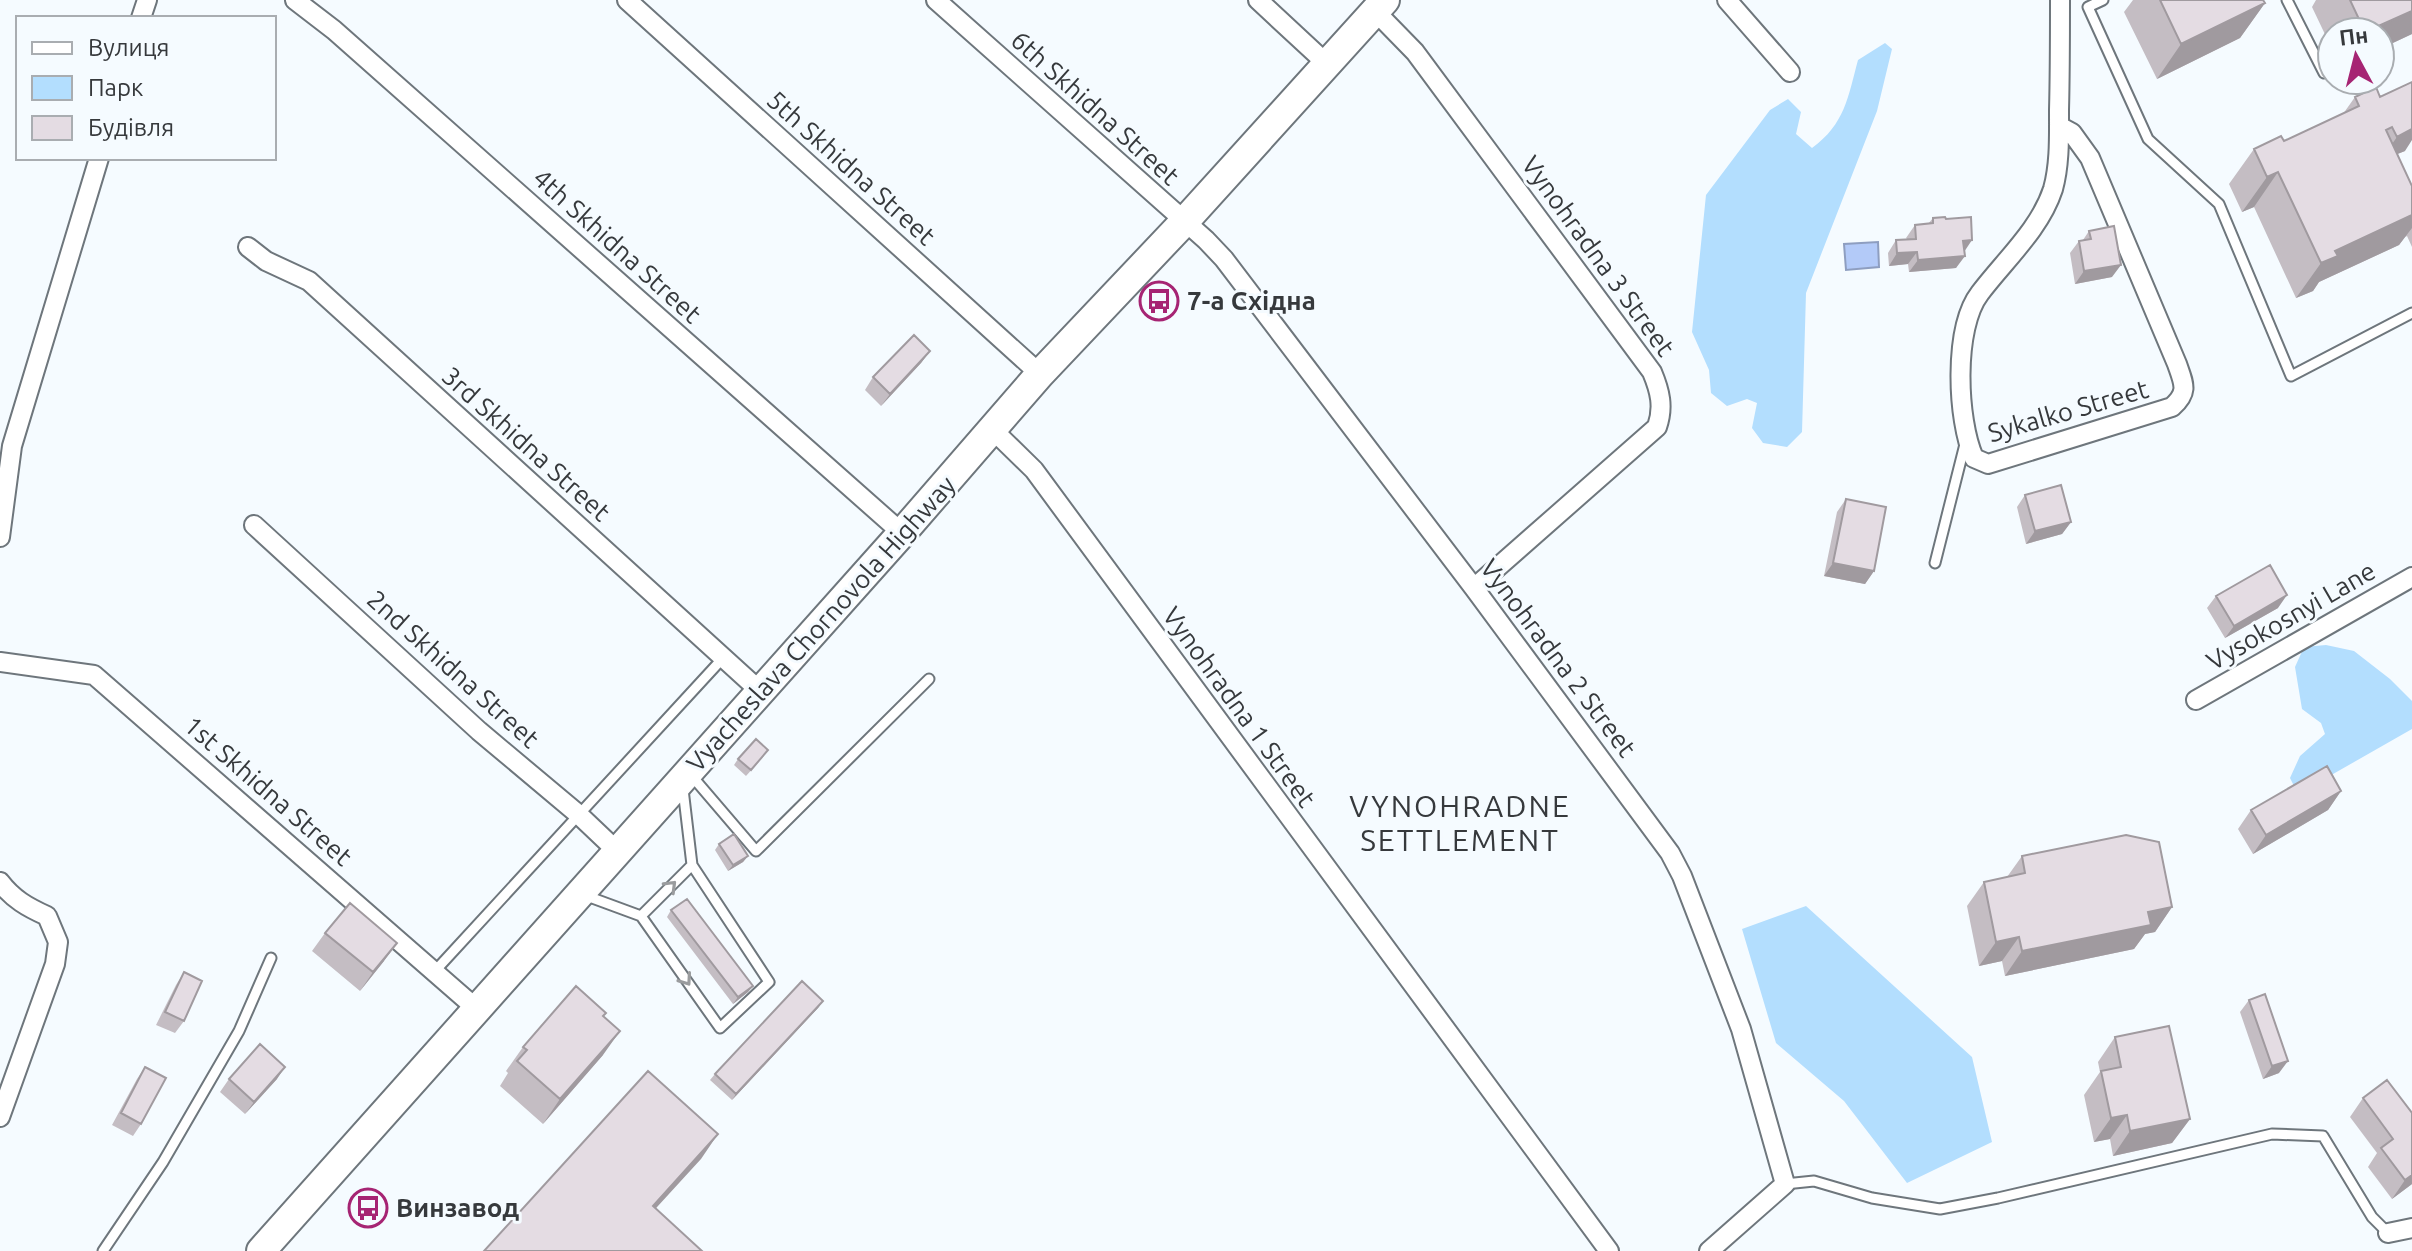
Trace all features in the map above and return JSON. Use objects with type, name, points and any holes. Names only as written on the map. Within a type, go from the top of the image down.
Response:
[{"type":"main road","name":"Vyacheslava Chornovola Highway","points":[[261,1251],[902,533],[1040,374],[1184,222],[1380,6]]},
{"type":"street","name":"4th Skhidna Street","points":[[295,0],[334,30],[902,533]]},
{"type":"street","name":"5th Skhidna Street","points":[[627,0],[1040,374]]},
{"type":"street","name":"6th Skhidna Street","points":[[936,0],[1184,222]]},
{"type":"street","points":[[1258,0],[1327,64]]},
{"type":"street","points":[[1727,0],[1790,72]]},
{"type":"street","name":"Sykalko Street","points":[[2059,126],[2072,133],[2090,158],[2177,364],[2184,384],[2182,398],[2172,407],[1988,464],[1974,458],[1966,441],[1961,369],[1968,318],[1978,295],[2006,264],[2040,217],[2053,188],[2059,126],[2060,0]]},
{"type":"street","name":"Vynohradna 3 Street","points":[[1380,6],[1652,372],[1659,387],[1661,415],[1657,427],[1474,588]]},
{"type":"street","points":[[0,537],[6,445],[98,160]]},
{"type":"street","name":"Vynohradna 2 Street","points":[[1184,222],[1224,259],[1670,853],[1682,876],[1741,1029],[1785,1184]]},
{"type":"street","name":"3rd Skhidna Street","points":[[248,247],[266,261],[309,281],[760,691]]},
{"type":"street","name":"Vynohradna 1 Street","points":[[993,430],[1034,470],[1609,1251]]},
{"type":"street","name":"2nd Skhidna Street","points":[[254,525],[479,731],[618,852]]},
{"type":"street","name":"Vysokosnyi Lane","points":[[2196,700],[2412,577]]},
{"type":"street","name":"1st Skhidna Street","points":[[0,662],[94,675],[478,1010]]},
{"type":"street","points":[[0,882],[9,895],[47,916],[58,942],[55,964],[0,1117]]},
{"type":"street","points":[[1709,1251],[1785,1184]]},
{"type":"street","points":[[2388,1233],[2412,1228]]},
{"type":"lane","points":[[2103,0],[2088,7],[2148,139],[2219,204],[2291,376],[2412,313]]},
{"type":"lane","points":[[2287,0],[2316,57]]},
{"type":"lane","points":[[1935,563],[1966,441]]},
{"type":"lane","points":[[435,971],[723,658]]},
{"type":"lane","points":[[685,776],[756,851],[929,679]]},
{"type":"lane","points":[[581,894],[641,916],[720,1028],[769,982],[692,865],[685,776]]},
{"type":"lane","points":[[641,916],[692,865]]},
{"type":"lane","points":[[103,1251],[163,1162],[239,1031],[271,958]]},
{"type":"lane","points":[[1785,1184],[1814,1181],[1872,1198],[1940,1209],[2272,1134],[2323,1136],[2372,1217],[2388,1233]]},
{"type":"green space","points":[[1885,43],[1892,49],[1877,111],[1806,293],[1802,432],[1787,447],[1763,443],[1752,428],[1757,403],[1747,399],[1727,406],[1711,393],[1709,370],[1692,332],[1706,195],[1770,110],[1788,99],[1801,112],[1796,134],[1812,148],[1823,139],[1844,109],[1858,60]]},
{"type":"green space","points":[[2326,645],[2354,651],[2390,679],[2412,701],[2412,729],[2298,794],[2290,778],[2300,756],[2325,734],[2321,723],[2302,709],[2295,667],[2304,647]]},
{"type":"green space","points":[[1806,906],[1972,1057],[1992,1142],[1907,1183],[1844,1101],[1776,1043],[1742,929]]},
{"type":"shaded area","points":[[1878,242],[1879,267],[1846,270],[1844,244]]},
{"type":"building","points":[[2160,0],[2263,0],[2265,3],[2181,44]]},
{"type":"building","points":[[2350,0],[2412,0],[2412,11],[2396,18],[2358,16]]},
{"type":"building","points":[[2412,82],[2412,129],[2397,137],[2392,127],[2386,130],[2412,186],[2412,215],[2335,251],[2338,256],[2321,263],[2278,172],[2267,177],[2254,149],[2281,136],[2284,141],[2359,106],[2357,96],[2396,96],[2396,90]]},
{"type":"building","points":[[1971,217],[1972,240],[1963,241],[1965,256],[1918,260],[1917,252],[1897,253],[1896,240],[1916,239],[1915,225],[1933,223],[1933,218]]},
{"type":"building","points":[[2114,226],[2121,265],[2084,271],[2079,241],[2091,239],[2089,231]]},
{"type":"building","points":[[914,335],[930,351],[890,394],[873,377]]},
{"type":"building","points":[[2061,485],[2071,522],[2035,531],[2025,495]]},
{"type":"building","points":[[1846,499],[1886,507],[1874,571],[1833,563]]},
{"type":"building","points":[[2270,565],[2287,595],[2234,626],[2216,596]]},
{"type":"building","points":[[756,739],[768,750],[751,770],[738,759]]},
{"type":"building","points":[[2327,766],[2341,791],[2266,835],[2251,810]]},
{"type":"building","points":[[734,834],[748,856],[733,865],[719,844]]},
{"type":"building","points":[[2126,835],[2159,842],[2172,907],[2148,912],[2151,925],[2022,951],[2019,937],[1996,942],[1984,882],[2025,873],[2022,856]]},
{"type":"building","points":[[687,899],[753,986],[738,997],[671,910]]},
{"type":"building","points":[[350,903],[397,943],[373,972],[325,933]]},
{"type":"building","points":[[184,972],[202,981],[184,1021],[165,1012]]},
{"type":"building","points":[[802,981],[823,1001],[736,1094],[715,1074]]},
{"type":"building","points":[[576,986],[606,1013],[603,1016],[620,1031],[560,1099],[517,1061],[527,1050],[523,1047]]},
{"type":"building","points":[[2265,994],[2288,1061],[2272,1066],[2249,1000]]},
{"type":"building","points":[[2169,1026],[2190,1119],[2130,1131],[2127,1115],[2111,1118],[2101,1071],[2121,1067],[2115,1037]]},
{"type":"building","points":[[260,1044],[285,1067],[254,1102],[229,1079]]},
{"type":"building","points":[[145,1067],[166,1078],[141,1124],[121,1113]]},
{"type":"building","points":[[648,1071],[718,1134],[653,1206],[702,1251],[484,1251]]},
{"type":"building","points":[[2387,1080],[2412,1113],[2412,1175],[2405,1180],[2381,1148],[2393,1139],[2363,1098]]},
{"type":"place","name":"7-а Східна","points":[[1159,301]]},
{"type":"place","name":"Винзавод","points":[[368,1208]]},
{"type":"district","name":"VYNOHRADNE SETTLEMENT","points":[[1460,824]]}]
